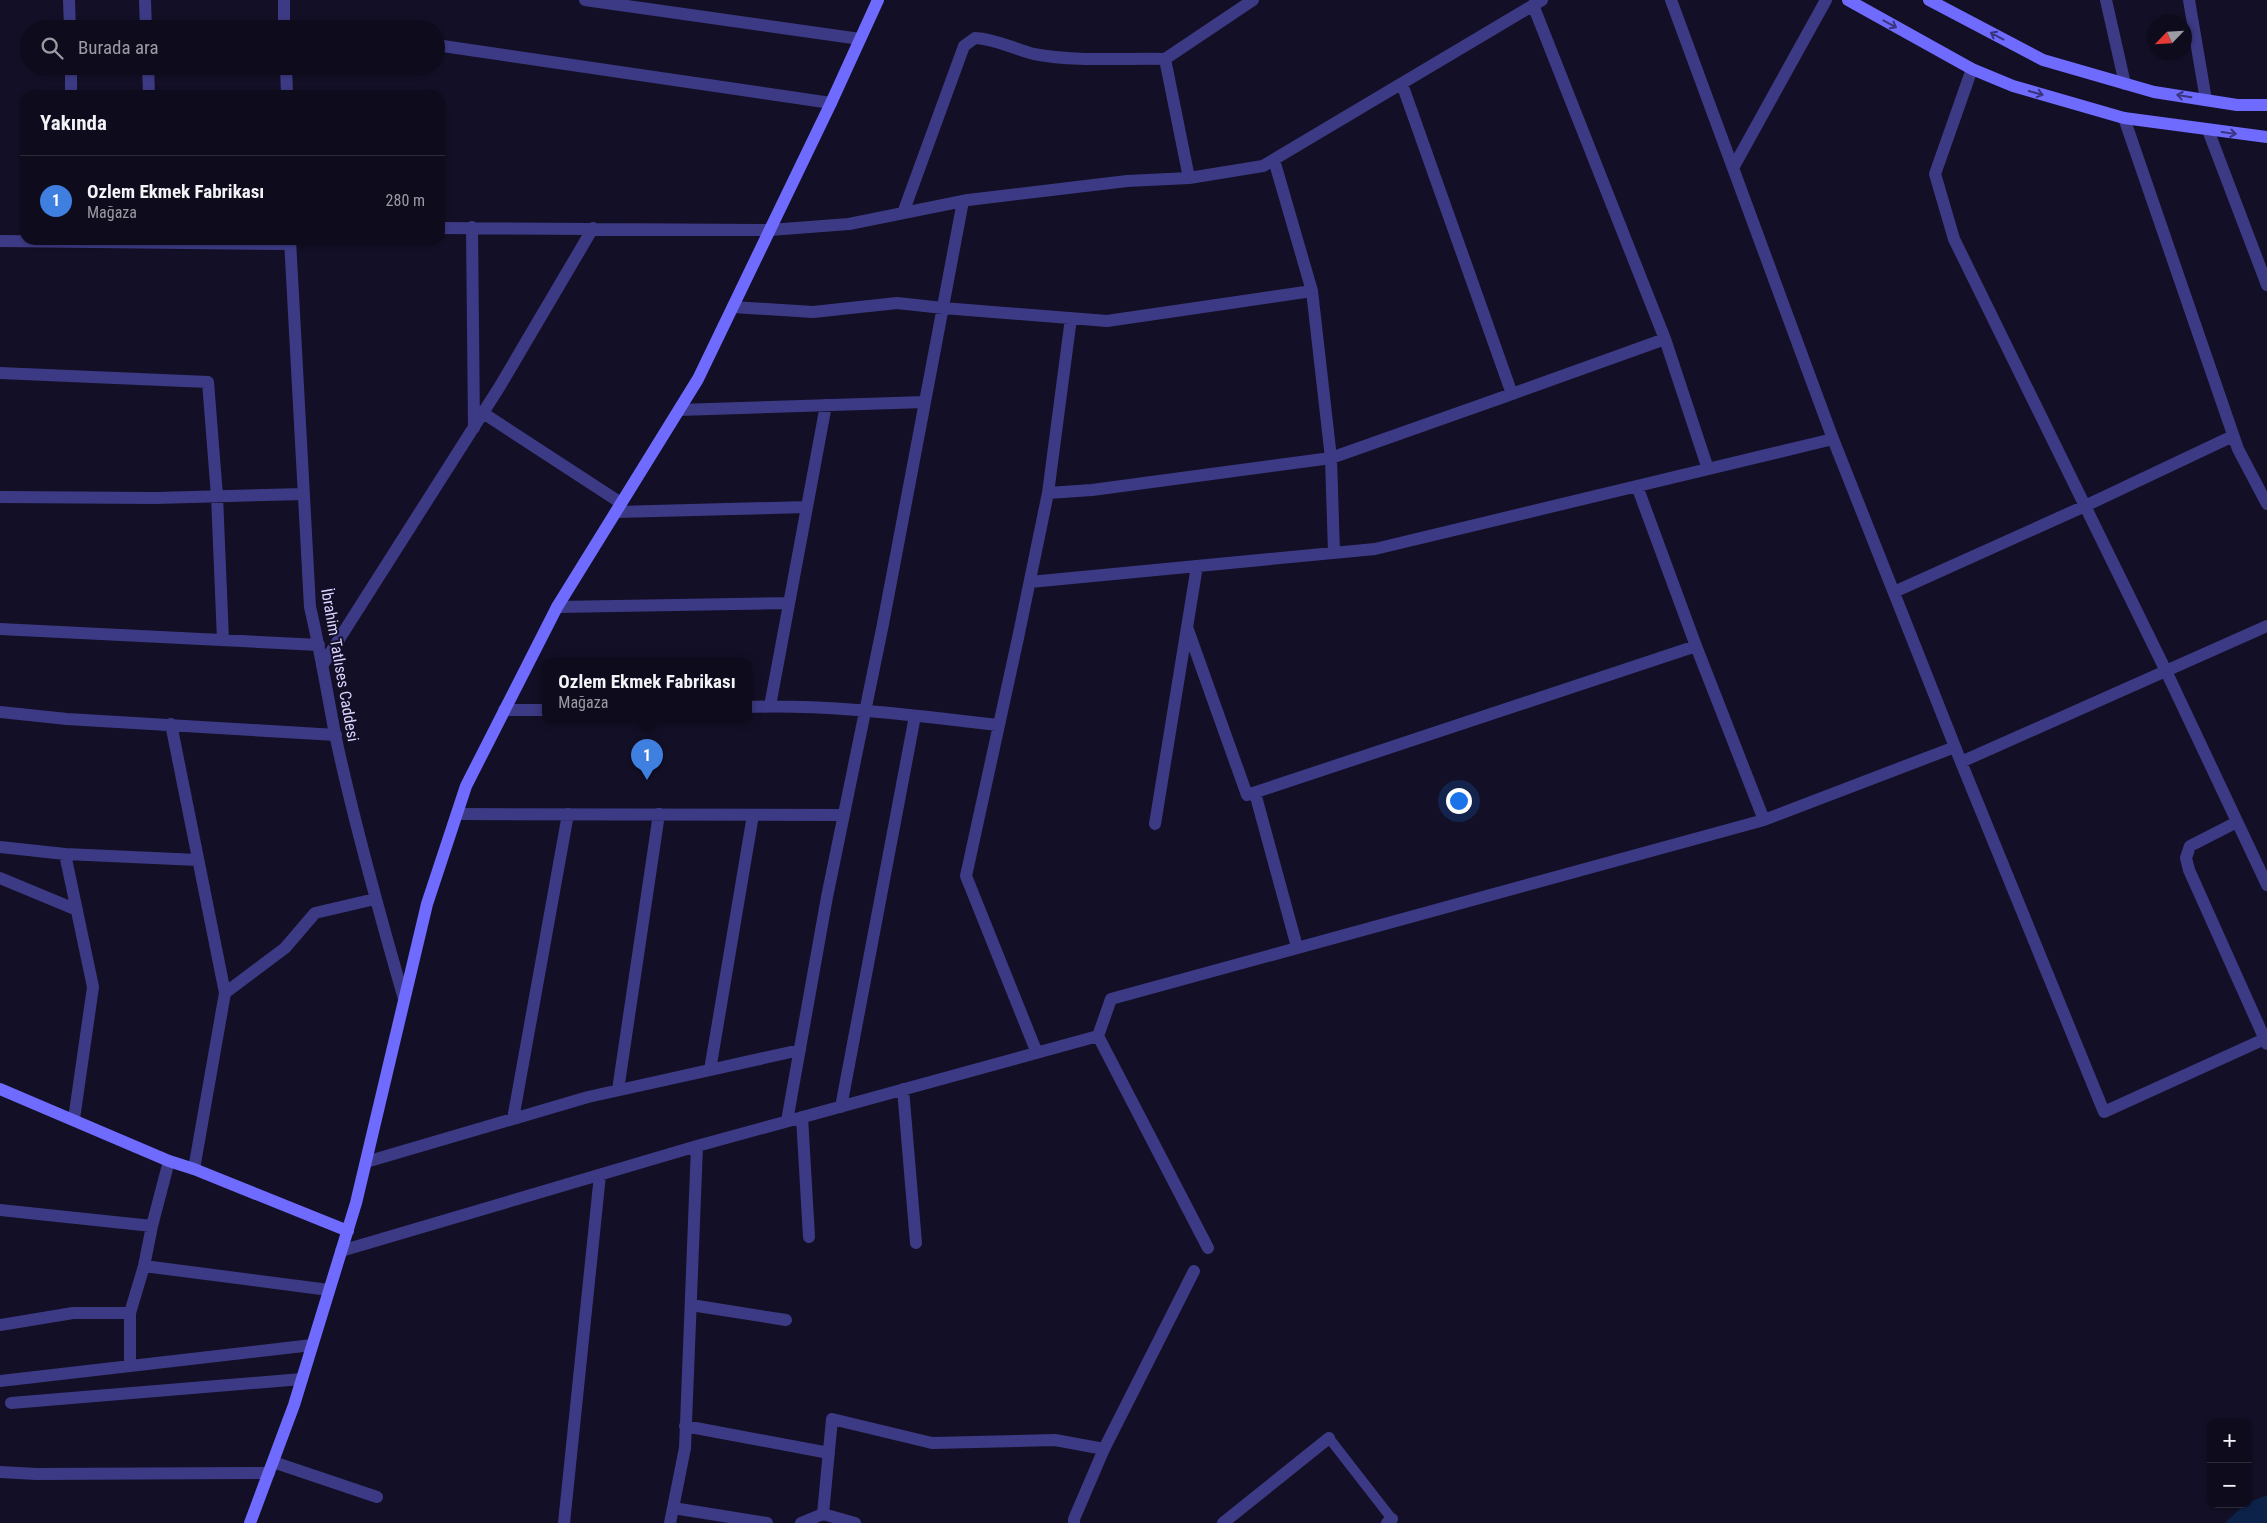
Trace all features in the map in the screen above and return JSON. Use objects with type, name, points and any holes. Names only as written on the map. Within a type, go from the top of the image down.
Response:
[{"type":"main road","points":[[250,1523],[302,1379],[348,1231],[427,904],[466,786],[557,607],[698,379],[831,103],[878,0]]},
{"type":"main road","points":[[1848,0],[1972,69],[2013,86],[2124,118],[2267,137]]},
{"type":"main road","points":[[1929,0],[2043,60],[2154,92],[2237,104],[2267,105]]},
{"type":"main road","points":[[0,1089],[169,1161],[194,1169],[348,1231]]},
{"type":"street","points":[[69,0],[70,20]]},
{"type":"street","points":[[145,0],[146,20]]},
{"type":"street","points":[[284,0],[284,20]]},
{"type":"street","points":[[587,0],[860,40]]},
{"type":"street","points":[[903,213],[964,46],[975,38],[987,38],[1035,54],[1165,59],[1253,0]]},
{"type":"street","points":[[1670,0],[1833,439],[1961,762],[2104,1112],[2266,1041],[2189,870],[2186,858],[2190,846],[2237,822]]},
{"type":"street","points":[[1732,168],[1826,0]]},
{"type":"street","points":[[2106,0],[2125,84]]},
{"type":"street","points":[[2189,0],[2206,100]]},
{"type":"street","points":[[445,228],[770,230],[849,224],[963,201],[1042,190],[1127,181],[1189,178],[1264,166],[1537,3],[1665,339],[1708,469]]},
{"type":"street","points":[[445,46],[831,103]]},
{"type":"street","points":[[1165,59],[1189,178]]},
{"type":"street","points":[[1972,69],[1935,174],[1954,239],[2166,671],[2267,885]]},
{"type":"street","points":[[71,75],[71,90]]},
{"type":"street","points":[[148,75],[149,90]]},
{"type":"street","points":[[286,75],[287,90]]},
{"type":"street","points":[[1402,84],[1512,394]]},
{"type":"street","points":[[2124,118],[2233,436],[2238,449],[2265,496]]},
{"type":"street","points":[[2208,130],[2267,285]]},
{"type":"street","points":[[1274,160],[1312,291],[1331,458],[1334,553]]},
{"type":"street","points":[[787,1121],[844,815],[963,201]]},
{"type":"street","points":[[472,227],[474,428]]},
{"type":"street","points":[[322,666],[474,428],[593,228]]},
{"type":"street","points":[[0,241],[20,241]]},
{"type":"street","name":"İbrahim Tatlıses Caddesi","points":[[289,245],[310,607],[336,735],[375,899],[404,999]]},
{"type":"street","points":[[733,307],[813,312],[897,303],[1107,321],[1312,291]]},
{"type":"street","points":[[1036,1053],[966,876],[1048,493],[1071,318]]},
{"type":"street","points":[[1048,493],[1092,490],[1331,458],[1665,339]]},
{"type":"street","points":[[0,373],[208,382],[217,496],[222,640]]},
{"type":"street","points":[[679,410],[925,402]]},
{"type":"street","points":[[770,706],[826,405]]},
{"type":"street","points":[[483,413],[619,507],[807,507]]},
{"type":"street","points":[[1894,592],[2085,506],[2233,436]]},
{"type":"street","points":[[1030,582],[1375,549],[1833,439]]},
{"type":"street","points":[[1637,486],[1696,646],[1764,820]]},
{"type":"street","points":[[0,497],[155,498],[304,494]]},
{"type":"street","points":[[1155,824],[1197,566]]},
{"type":"street","points":[[557,607],[789,603]]},
{"type":"street","points":[[1961,762],[2267,626]]},
{"type":"street","points":[[1187,627],[1247,795],[1696,646]]},
{"type":"street","points":[[0,630],[319,645]]},
{"type":"street","points":[[752,707],[865,711],[999,725]]},
{"type":"street","points":[[504,710],[542,710]]},
{"type":"street","points":[[0,712],[67,719],[336,735]]},
{"type":"street","points":[[840,1107],[916,716]]},
{"type":"street","points":[[171,724],[226,993],[194,1169]]},
{"type":"street","points":[[1208,1248],[1098,1036],[1111,999],[1764,820],[1955,747]]},
{"type":"street","points":[[1256,792],[1297,947]]},
{"type":"street","points":[[457,814],[844,815]]},
{"type":"street","points":[[513,1118],[568,814]]},
{"type":"street","points":[[618,1090],[658,814]]},
{"type":"street","points":[[710,1070],[753,815]]},
{"type":"street","points":[[0,847],[65,854],[198,860]]},
{"type":"street","points":[[65,854],[93,987],[74,1119]]},
{"type":"street","points":[[0,878],[77,910]]},
{"type":"street","points":[[226,993],[285,948],[315,913],[375,899]]},
{"type":"street","points":[[341,1251],[697,1146],[1098,1036]]},
{"type":"street","points":[[366,1162],[513,1118],[618,1090],[800,1050]]},
{"type":"street","points":[[903,1089],[916,1243]]},
{"type":"street","points":[[802,1117],[809,1237]]},
{"type":"street","points":[[670,1523],[685,1448],[697,1146]]},
{"type":"street","points":[[130,1366],[130,1313],[144,1266],[169,1161]]},
{"type":"street","points":[[564,1523],[600,1175]]},
{"type":"street","points":[[0,1210],[152,1226]]},
{"type":"street","points":[[144,1266],[330,1290]]},
{"type":"street","points":[[1074,1523],[1104,1448],[1194,1272]]},
{"type":"street","points":[[690,1304],[786,1320]]},
{"type":"street","points":[[0,1325],[73,1313],[130,1313]]},
{"type":"street","points":[[0,1381],[312,1345]]},
{"type":"street","points":[[11,1403],[302,1379]]},
{"type":"street","points":[[823,1514],[832,1419],[932,1443],[1054,1440],[1104,1448]]},
{"type":"street","points":[[686,1426],[829,1453]]},
{"type":"street","points":[[1223,1523],[1329,1438]]},
{"type":"street","points":[[0,1472],[36,1474],[271,1467],[377,1498]]},
{"type":"street","points":[[673,1508],[767,1523]]},
{"type":"street","points":[[801,1523],[823,1514],[855,1523]]},
{"type":"lane","points":[[1329,1438],[1390,1521]]},
{"type":"water","points":[[2267,1495],[2267,1523],[2225,1523],[2241,1508],[2252,1508],[2252,1501]]},
{"type":"place","name":"Ozlem Ekmek Fabrikası","points":[[647,780]]}]
